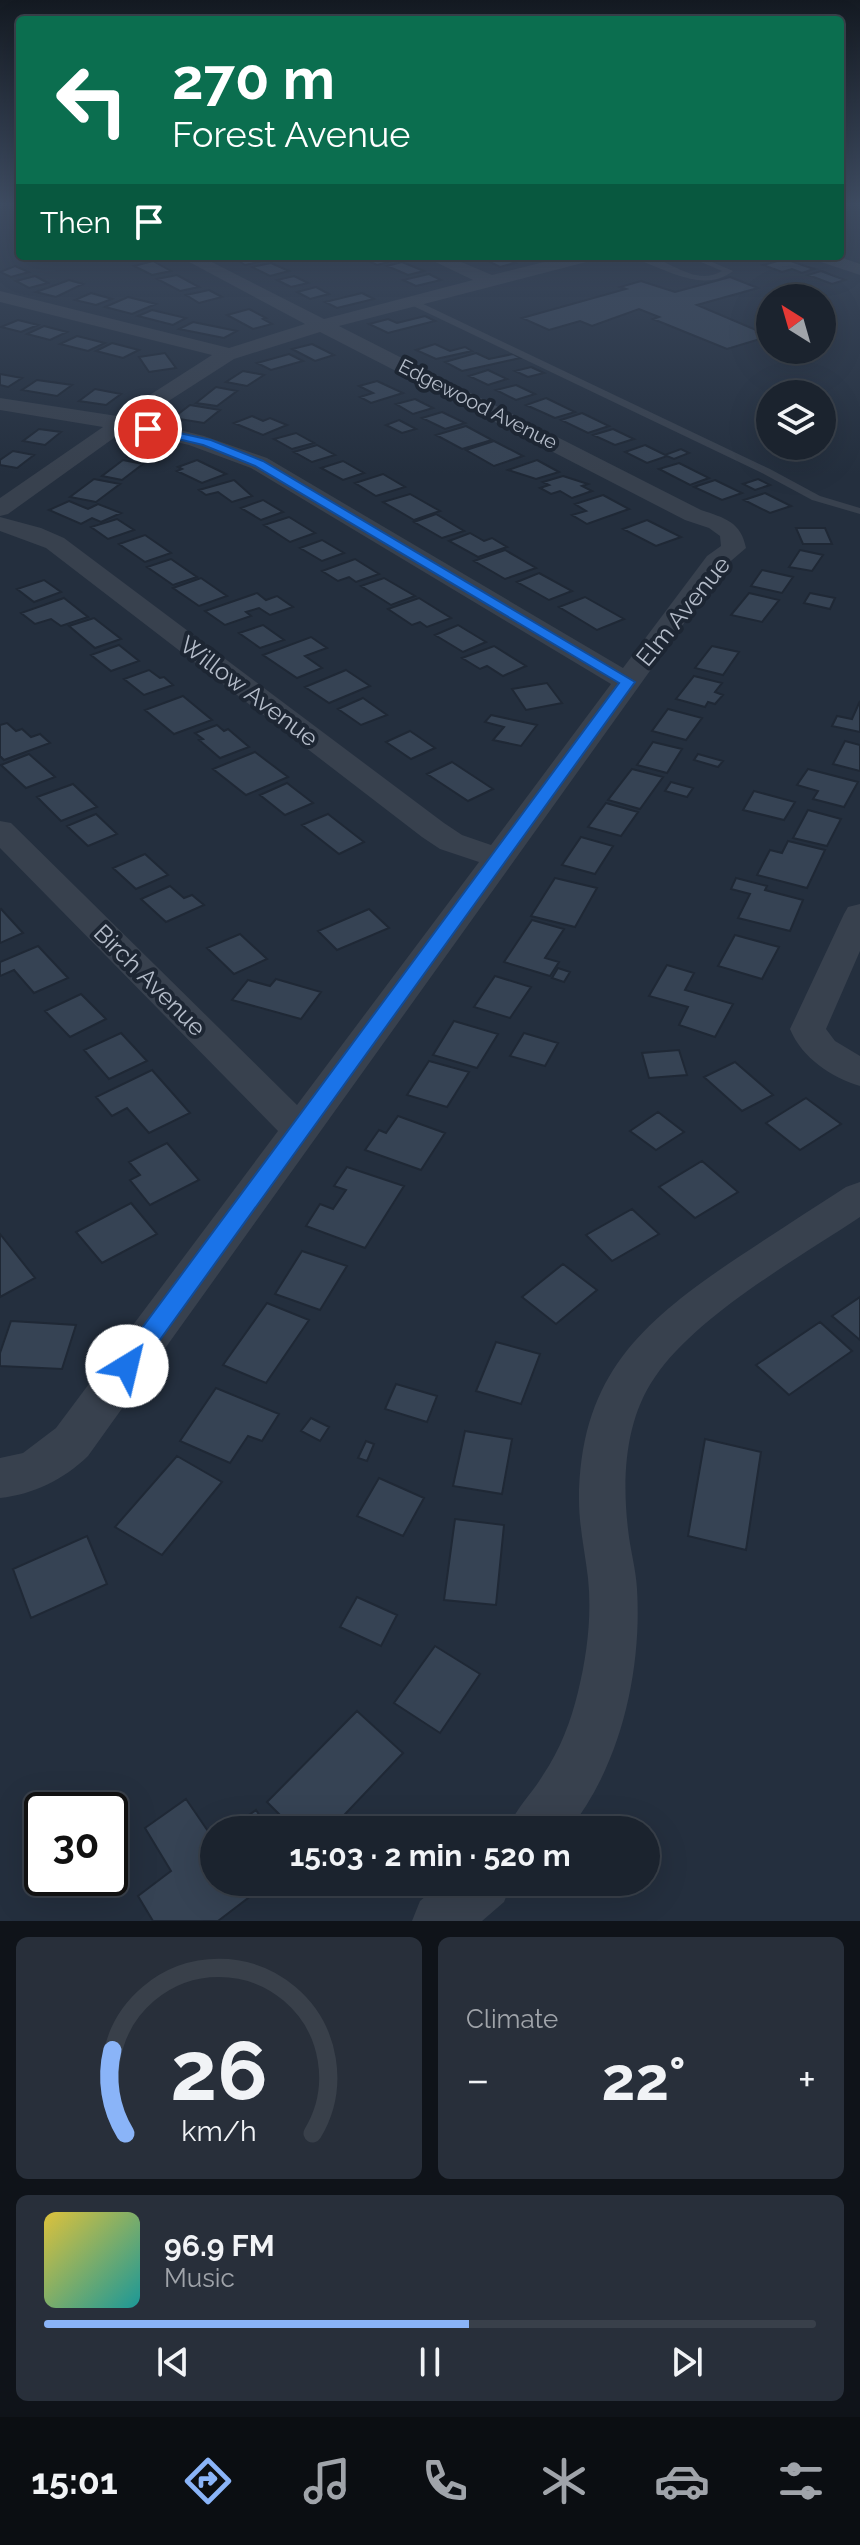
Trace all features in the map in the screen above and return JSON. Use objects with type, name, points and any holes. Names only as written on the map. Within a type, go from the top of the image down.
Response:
[{"type":"street","points":[[0,296],[230,354]]},
{"type":"street","name":"Edgewood Avenue","points":[[265,296],[693,515],[727,529]]},
{"type":"street","points":[[0,509],[160,396],[230,354],[323,325],[436,296]]},
{"type":"street","points":[[0,404],[196,439],[259,463],[627,682]]},
{"type":"street","name":"Willow Avenue","points":[[0,524],[55,543],[433,830],[451,842],[499,858]]},
{"type":"street","name":"Elm Avenue","points":[[2,1478],[30,1472],[57,1457],[72,1442],[716,561],[734,548],[735,540],[727,529]]},
{"type":"street","name":"Birch Avenue","points":[[0,830],[300,1131]]},
{"type":"street","points":[[860,914],[808,1029],[812,1041],[823,1051],[860,1073]]},
{"type":"street","points":[[545,1816],[563,1794],[587,1750],[602,1698],[611,1644],[613,1588],[601,1485],[606,1441],[619,1401],[638,1366],[669,1328],[701,1303],[860,1197]]},
{"type":"street","points":[[440,1921],[468,1896]]},
{"type":"lane","points":[[412,302],[745,460],[816,498],[860,511]]},
{"type":"building","points":[[85,296],[112,299],[96,305],[75,300]]},
{"type":"building","points":[[187,296],[222,297],[199,303]]},
{"type":"building","points":[[351,296],[374,299],[337,308],[325,302]]},
{"type":"building","points":[[602,296],[731,296],[697,305],[756,330],[756,340],[727,349],[653,319],[659,317],[639,309],[592,326],[580,321],[549,330],[522,318]]},
{"type":"building","points":[[128,297],[156,304],[132,314],[105,307]]},
{"type":"building","points":[[249,309],[272,324],[253,329],[227,315]]},
{"type":"building","points":[[152,310],[186,318],[173,325],[138,316]]},
{"type":"building","points":[[425,316],[435,321],[388,333],[369,324],[388,319],[397,323]]},
{"type":"building","points":[[18,320],[38,325],[21,332],[1,327]]},
{"type":"building","points":[[193,322],[237,331],[224,338],[179,329]]},
{"type":"building","points":[[44,326],[67,332],[50,340],[27,334]]},
{"type":"building","points":[[77,336],[105,343],[88,351],[60,344]]},
{"type":"building","points":[[112,343],[139,350],[123,358],[96,351]]},
{"type":"building","points":[[312,344],[334,355],[315,361],[292,349]]},
{"type":"building","points":[[435,344],[450,351],[465,347],[472,351],[436,359],[416,350]]},
{"type":"building","points":[[165,353],[176,368],[149,372],[139,357]]},
{"type":"building","points":[[476,353],[489,359],[513,354],[520,358],[462,371],[445,362]]},
{"type":"building","points":[[289,354],[303,361],[271,370],[257,363]]},
{"type":"building","points":[[531,367],[544,373],[528,377],[515,371]]},
{"type":"building","points":[[488,370],[507,379],[488,385],[469,376]]},
{"type":"building","points":[[243,371],[264,375],[247,386],[226,382]]},
{"type":"building","points":[[0,374],[22,378],[8,387],[0,385]]},
{"type":"building","points":[[37,380],[72,385],[57,396],[22,390]]},
{"type":"building","points":[[377,381],[403,393],[371,403],[360,397],[373,393],[359,386]]},
{"type":"building","points":[[516,385],[535,394],[516,400],[496,390]]},
{"type":"building","points":[[216,387],[237,391],[217,406],[196,403]]},
{"type":"building","points":[[95,389],[121,394],[106,405],[79,401]]},
{"type":"building","points":[[546,398],[575,412],[555,418],[526,405]]},
{"type":"building","points":[[415,399],[433,408],[413,414],[396,404]]},
{"type":"building","points":[[190,405],[220,410],[204,423],[173,418]]},
{"type":"building","points":[[442,412],[465,423],[445,429],[422,418]]},
{"type":"building","points":[[582,413],[609,426],[588,433],[561,420]]},
{"type":"building","points":[[252,416],[263,421],[270,418],[287,425],[263,435],[234,423]]},
{"type":"building","points":[[399,420],[416,429],[402,433],[386,425]]},
{"type":"building","points":[[466,426],[492,440],[462,449],[436,435]]},
{"type":"building","points":[[39,429],[61,432],[45,445],[23,441]]},
{"type":"building","points":[[613,429],[634,439],[615,445],[593,435]]},
{"type":"building","points":[[296,433],[314,443],[292,449],[274,439]]},
{"type":"building","points":[[494,441],[523,456],[494,466],[466,450]]},
{"type":"building","points":[[145,443],[175,449],[158,462],[127,457]]},
{"type":"building","points":[[317,445],[335,455],[312,462],[294,452]]},
{"type":"building","points":[[645,445],[665,455],[681,449],[689,453],[647,463],[625,452]]},
{"type":"building","points":[[13,451],[34,455],[17,468],[0,465],[0,460]]},
{"type":"building","points":[[123,460],[143,464],[122,480],[102,476]]},
{"type":"building","points":[[197,460],[226,474],[202,483],[177,471],[182,469],[178,467]]},
{"type":"building","points":[[537,460],[559,472],[536,479],[508,470]]},
{"type":"building","points":[[343,461],[364,473],[343,480],[321,468]]},
{"type":"building","points":[[679,463],[709,478],[690,485],[659,469]]},
{"type":"building","points":[[383,474],[405,487],[376,496],[355,483]]},
{"type":"building","points":[[563,476],[588,484],[582,486],[592,491],[572,498],[560,491],[551,494],[540,488],[549,485],[543,482]]},
{"type":"building","points":[[94,479],[120,484],[96,502],[70,497]]},
{"type":"building","points":[[758,479],[770,485],[755,490],[743,484]]},
{"type":"building","points":[[234,480],[252,496],[232,502],[218,492],[206,495],[199,490]]},
{"type":"building","points":[[715,480],[742,493],[722,500],[694,487]]},
{"type":"building","points":[[765,493],[791,506],[770,513],[744,500]]},
{"type":"building","points":[[410,494],[440,511],[414,520],[383,502]]},
{"type":"building","points":[[603,495],[629,509],[587,524],[572,515],[586,511],[575,504]]},
{"type":"building","points":[[263,500],[283,512],[261,520],[241,508]]},
{"type":"building","points":[[69,501],[88,509],[98,504],[121,513],[101,522],[92,518],[81,524],[49,510]]},
{"type":"building","points":[[436,514],[464,531],[442,538],[414,522]]},
{"type":"building","points":[[289,517],[315,533],[290,542],[264,525]]},
{"type":"building","points":[[117,519],[134,530],[108,539],[91,527]]},
{"type":"building","points":[[647,520],[681,537],[656,546],[623,529]]},
{"type":"building","points":[[796,528],[825,528],[832,544],[803,544]]},
{"type":"building","points":[[470,533],[484,541],[492,538],[507,547],[478,557],[449,541]]},
{"type":"building","points":[[145,535],[171,553],[145,562],[119,544]]},
{"type":"building","points":[[322,540],[344,553],[322,561],[300,548]]},
{"type":"building","points":[[505,550],[536,568],[505,579],[474,561]]},
{"type":"building","points":[[800,550],[823,555],[812,571],[789,567]]},
{"type":"building","points":[[171,559],[197,577],[173,585],[147,567]]},
{"type":"building","points":[[355,559],[379,574],[356,582],[349,577],[338,581],[322,571]]},
{"type":"building","points":[[762,570],[793,577],[782,593],[751,586]]},
{"type":"building","points":[[539,573],[572,591],[549,600],[517,582]]},
{"type":"building","points":[[201,578],[227,596],[199,606],[173,588]]},
{"type":"building","points":[[384,578],[415,596],[391,605],[361,586]]},
{"type":"building","points":[[44,580],[61,592],[34,602],[17,589]]},
{"type":"building","points":[[257,593],[266,600],[277,596],[293,607],[270,615],[259,608],[246,612],[251,616],[225,625],[205,611]]},
{"type":"building","points":[[749,593],[779,600],[762,622],[731,615]]},
{"type":"building","points":[[810,593],[835,598],[830,609],[804,603]]},
{"type":"building","points":[[585,597],[624,619],[597,630],[559,607]]},
{"type":"building","points":[[64,598],[88,617],[61,626],[51,619],[35,624],[21,613]]},
{"type":"building","points":[[419,598],[451,618],[427,627],[420,622],[412,625],[388,609]]},
{"type":"building","points":[[94,618],[121,639],[95,648],[69,626]]},
{"type":"building","points":[[263,625],[284,640],[260,648],[239,633]]},
{"type":"building","points":[[458,625],[486,642],[463,652],[435,635]]},
{"type":"building","points":[[311,637],[327,648],[305,656],[322,668],[297,678],[263,655]]},
{"type":"building","points":[[119,645],[139,661],[111,671],[91,655]]},
{"type":"building","points":[[494,646],[526,666],[503,676],[487,666],[480,669],[462,658]]},
{"type":"building","points":[[712,646],[739,652],[723,675],[695,668]]},
{"type":"building","points":[[149,670],[173,685],[144,695],[124,679]]},
{"type":"building","points":[[346,670],[370,686],[329,703],[305,687]]},
{"type":"building","points":[[694,676],[722,683],[715,692],[723,695],[715,704],[708,702],[705,707],[676,699]]},
{"type":"building","points":[[547,683],[562,703],[526,710],[512,689]]},
{"type":"building","points":[[183,696],[212,720],[174,734],[145,710]]},
{"type":"building","points":[[363,698],[387,715],[361,725],[338,709]]},
{"type":"building","points":[[860,701],[860,732],[832,726],[837,716],[852,719]]},
{"type":"building","points":[[668,709],[702,718],[686,740],[652,731]]},
{"type":"building","points":[[491,715],[537,725],[521,746],[493,740],[504,727],[485,722]]},
{"type":"building","points":[[7,723],[31,737],[40,734],[50,743],[4,760],[0,756],[0,725]]},
{"type":"building","points":[[217,725],[224,731],[228,729],[249,747],[220,758],[195,733]]},
{"type":"building","points":[[410,731],[435,748],[411,759],[386,742]]},
{"type":"building","points":[[845,741],[860,745],[860,771],[833,764]]},
{"type":"building","points":[[653,742],[682,749],[667,773],[637,765]]},
{"type":"building","points":[[255,752],[288,777],[246,795],[213,769]]},
{"type":"building","points":[[29,754],[55,777],[26,788],[1,765]]},
{"type":"building","points":[[698,754],[723,761],[718,767],[694,760]]},
{"type":"building","points":[[452,762],[493,789],[468,801],[427,774]]},
{"type":"building","points":[[632,769],[663,777],[640,809],[608,800]]},
{"type":"building","points":[[808,769],[858,782],[844,807],[813,799],[818,791],[797,785]]},
{"type":"building","points":[[671,782],[693,788],[687,797],[665,791]]},
{"type":"building","points":[[287,783],[313,803],[285,815],[260,795]]},
{"type":"building","points":[[73,784],[97,807],[61,821],[37,797]]},
{"type":"building","points":[[754,791],[795,802],[784,820],[743,810]]},
{"type":"building","points":[[606,803],[638,812],[621,836],[588,827]]},
{"type":"building","points":[[808,810],[841,819],[827,846],[793,838]]},
{"type":"building","points":[[96,814],[117,834],[88,846],[67,826]]},
{"type":"building","points":[[328,814],[364,842],[339,854],[302,825]]},
{"type":"building","points":[[581,837],[613,846],[595,874],[562,865]]},
{"type":"building","points":[[788,841],[825,850],[807,888],[757,875],[770,850],[782,853]]},
{"type":"building","points":[[145,854],[168,875],[136,889],[113,868]]},
{"type":"building","points":[[555,878],[597,888],[575,927],[531,916]]},
{"type":"building","points":[[736,878],[803,900],[790,931],[738,918],[750,894],[731,889]]},
{"type":"building","points":[[170,886],[184,898],[192,895],[204,905],[166,922],[141,899]]},
{"type":"building","points":[[369,909],[389,928],[337,950],[318,931]]},
{"type":"building","points":[[0,910],[23,933],[0,943]]},
{"type":"building","points":[[532,920],[564,929],[545,958],[559,962],[550,976],[504,962]]},
{"type":"building","points":[[240,934],[267,959],[234,974],[207,948]]},
{"type":"building","points":[[735,935],[779,947],[762,979],[718,966]]},
{"type":"building","points":[[38,946],[68,978],[34,993],[14,970],[0,976],[0,962]]},
{"type":"building","points":[[667,965],[694,973],[685,990],[733,1004],[715,1037],[679,1025],[688,1007],[649,996]]},
{"type":"building","points":[[558,968],[570,972],[564,982],[552,978]]},
{"type":"building","points":[[495,976],[531,987],[510,1018],[474,1007]]},
{"type":"building","points":[[276,979],[321,992],[301,1019],[232,1000],[248,980],[270,986]]},
{"type":"building","points":[[81,994],[106,1019],[70,1037],[45,1011]]},
{"type":"building","points":[[454,1021],[498,1034],[477,1068],[433,1055]]},
{"type":"building","points":[[121,1033],[147,1061],[109,1079],[84,1050]]},
{"type":"building","points":[[524,1033],[558,1043],[545,1066],[510,1056]]},
{"type":"building","points":[[679,1050],[687,1075],[649,1078],[642,1053]]},
{"type":"building","points":[[429,1061],[469,1072],[447,1107],[407,1095]]},
{"type":"building","points":[[735,1062],[773,1095],[742,1111],[704,1077]]},
{"type":"building","points":[[152,1070],[190,1113],[149,1133],[127,1108],[112,1116],[96,1097]]},
{"type":"building","points":[[806,1098],[841,1124],[800,1150],[766,1123]]},
{"type":"building","points":[[658,1112],[684,1132],[656,1150],[630,1131]]},
{"type":"building","points":[[398,1116],[445,1133],[421,1170],[365,1150],[379,1130],[386,1133]]},
{"type":"building","points":[[167,1143],[199,1180],[150,1205],[130,1180],[140,1175],[129,1162]]},
{"type":"building","points":[[702,1161],[738,1192],[695,1218],[659,1187]]},
{"type":"building","points":[[347,1167],[404,1186],[365,1248],[306,1226],[320,1204],[333,1209],[346,1190],[334,1186]]},
{"type":"building","points":[[131,1203],[157,1234],[102,1263],[76,1232]]},
{"type":"building","points":[[632,1209],[659,1234],[612,1261],[586,1235]]},
{"type":"building","points":[[0,1234],[35,1278],[0,1297]]},
{"type":"building","points":[[302,1251],[347,1266],[320,1310],[275,1294]]},
{"type":"building","points":[[563,1264],[597,1290],[556,1324],[522,1297]]},
{"type":"building","points":[[860,1297],[860,1340],[832,1316]]},
{"type":"building","points":[[267,1303],[309,1320],[266,1383],[223,1365]]},
{"type":"building","points":[[11,1321],[76,1325],[62,1369],[0,1366],[0,1353]]},
{"type":"building","points":[[820,1322],[852,1351],[789,1395],[756,1365]]},
{"type":"building","points":[[496,1342],[540,1354],[521,1404],[476,1391]]},
{"type":"building","points":[[396,1384],[437,1396],[427,1422],[385,1409]]},
{"type":"building","points":[[216,1388],[279,1414],[262,1441],[248,1436],[230,1463],[180,1441]]},
{"type":"building","points":[[311,1418],[329,1427],[320,1441],[301,1431]]},
{"type":"building","points":[[465,1431],[512,1439],[502,1494],[453,1486]]},
{"type":"building","points":[[705,1439],[761,1452],[746,1550],[688,1536]]},
{"type":"building","points":[[366,1441],[374,1444],[367,1461],[358,1458]]},
{"type":"building","points":[[177,1456],[222,1482],[162,1555],[115,1527]]},
{"type":"building","points":[[379,1478],[424,1498],[403,1536],[357,1516]]},
{"type":"building","points":[[455,1519],[504,1525],[496,1605],[444,1600]]},
{"type":"building","points":[[87,1536],[107,1584],[31,1618],[13,1569]]},
{"type":"building","points":[[357,1597],[397,1615],[381,1646],[340,1627]]},
{"type":"building","points":[[435,1646],[480,1674],[440,1733],[394,1703]]},
{"type":"building","points":[[357,1711],[403,1753],[343,1816],[281,1816],[267,1802]]},
{"type":"building","points":[[186,1799],[200,1820],[200,1896],[251,1896],[218,1921],[153,1921],[138,1896],[171,1871],[145,1828]]},
{"type":"route","points":[[127,1366],[627,682],[259,463],[207,442],[148,429]]}]
